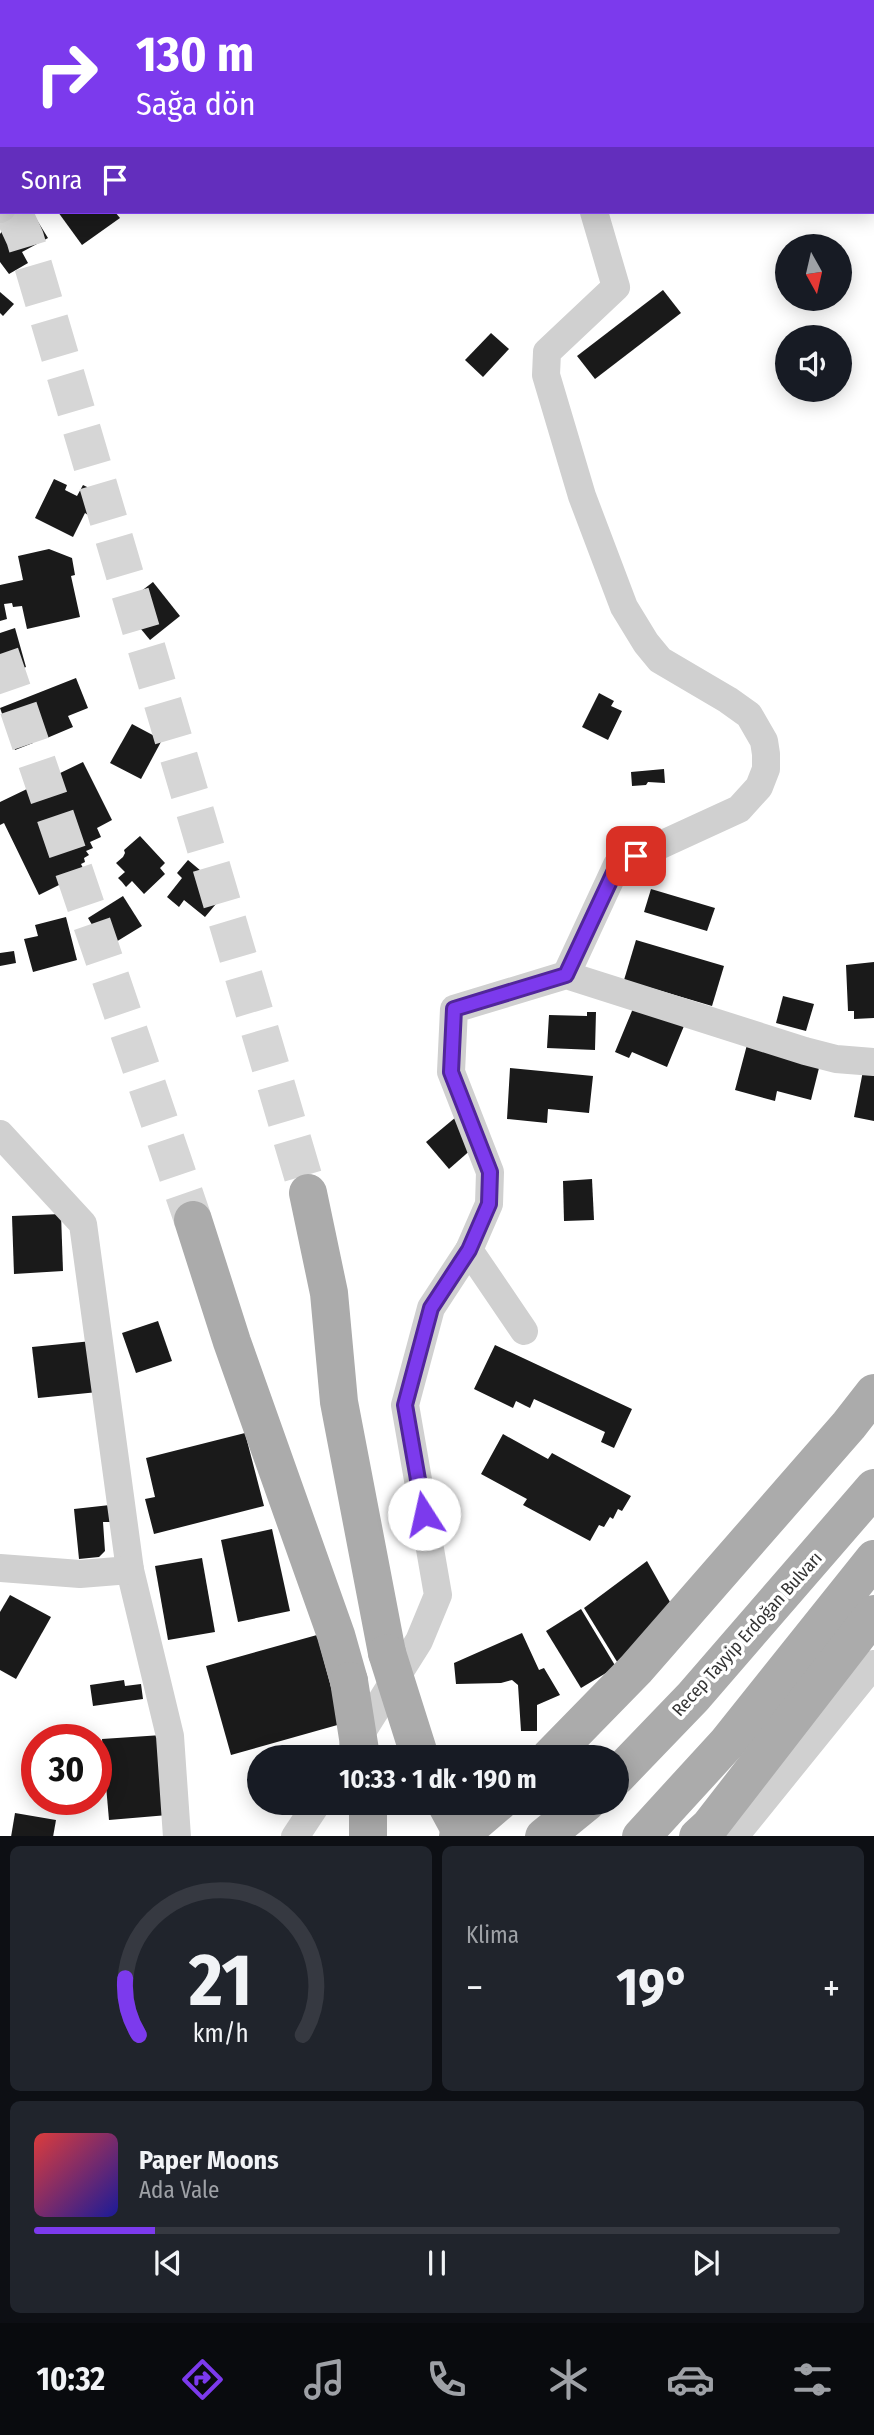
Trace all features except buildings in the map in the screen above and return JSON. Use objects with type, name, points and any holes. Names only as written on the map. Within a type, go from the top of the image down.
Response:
[{"type":"main road","points":[[308,1193],[330,1293],[339,1402],[387,1653],[416,1745]]},
{"type":"main road","points":[[193,1220],[232,1342],[336,1635],[349,1681],[359,1745]]},
{"type":"main road","points":[[562,1745],[636,1668],[840,1435],[874,1392]]},
{"type":"main road","name":"Recep Tayyip Erdoğan Bulvarı","points":[[629,1763],[693,1697],[874,1488]]},
{"type":"main road","points":[[641,1836],[727,1743],[874,1559]]},
{"type":"main road","points":[[698,1836],[710,1826],[874,1614]]},
{"type":"main road","points":[[457,1827],[477,1815]]},
{"type":"main road","points":[[544,1836],[571,1815]]},
{"type":"street","points":[[566,975],[617,866],[739,809],[759,787],[766,769],[764,741],[749,715],[728,699],[660,660],[646,643],[624,607],[582,496],[546,374],[547,352],[616,287],[595,214]]},
{"type":"street","points":[[354,1745],[419,1641],[438,1595],[405,1405],[431,1308],[469,1250],[489,1204],[490,1172],[451,1072],[454,1009],[566,975],[805,1051],[836,1059],[874,1062]]},
{"type":"street","points":[[0,1133],[83,1224],[130,1570],[170,1736],[177,1836]]},
{"type":"street","points":[[469,1250],[524,1331]]},
{"type":"street","points":[[0,1568],[80,1574],[130,1570]]},
{"type":"street","points":[[734,1836],[874,1664]]},
{"type":"street","points":[[295,1836],[309,1815]]},
{"type":"tunnel","points":[[14,214],[25,238],[308,1193]]},
{"type":"tunnel","points":[[0,654],[193,1220]]},
{"type":"route","points":[[424,1514],[405,1405],[431,1308],[469,1250],[489,1204],[490,1172],[451,1072],[454,1009],[566,975],[617,866],[636,856]]}]
